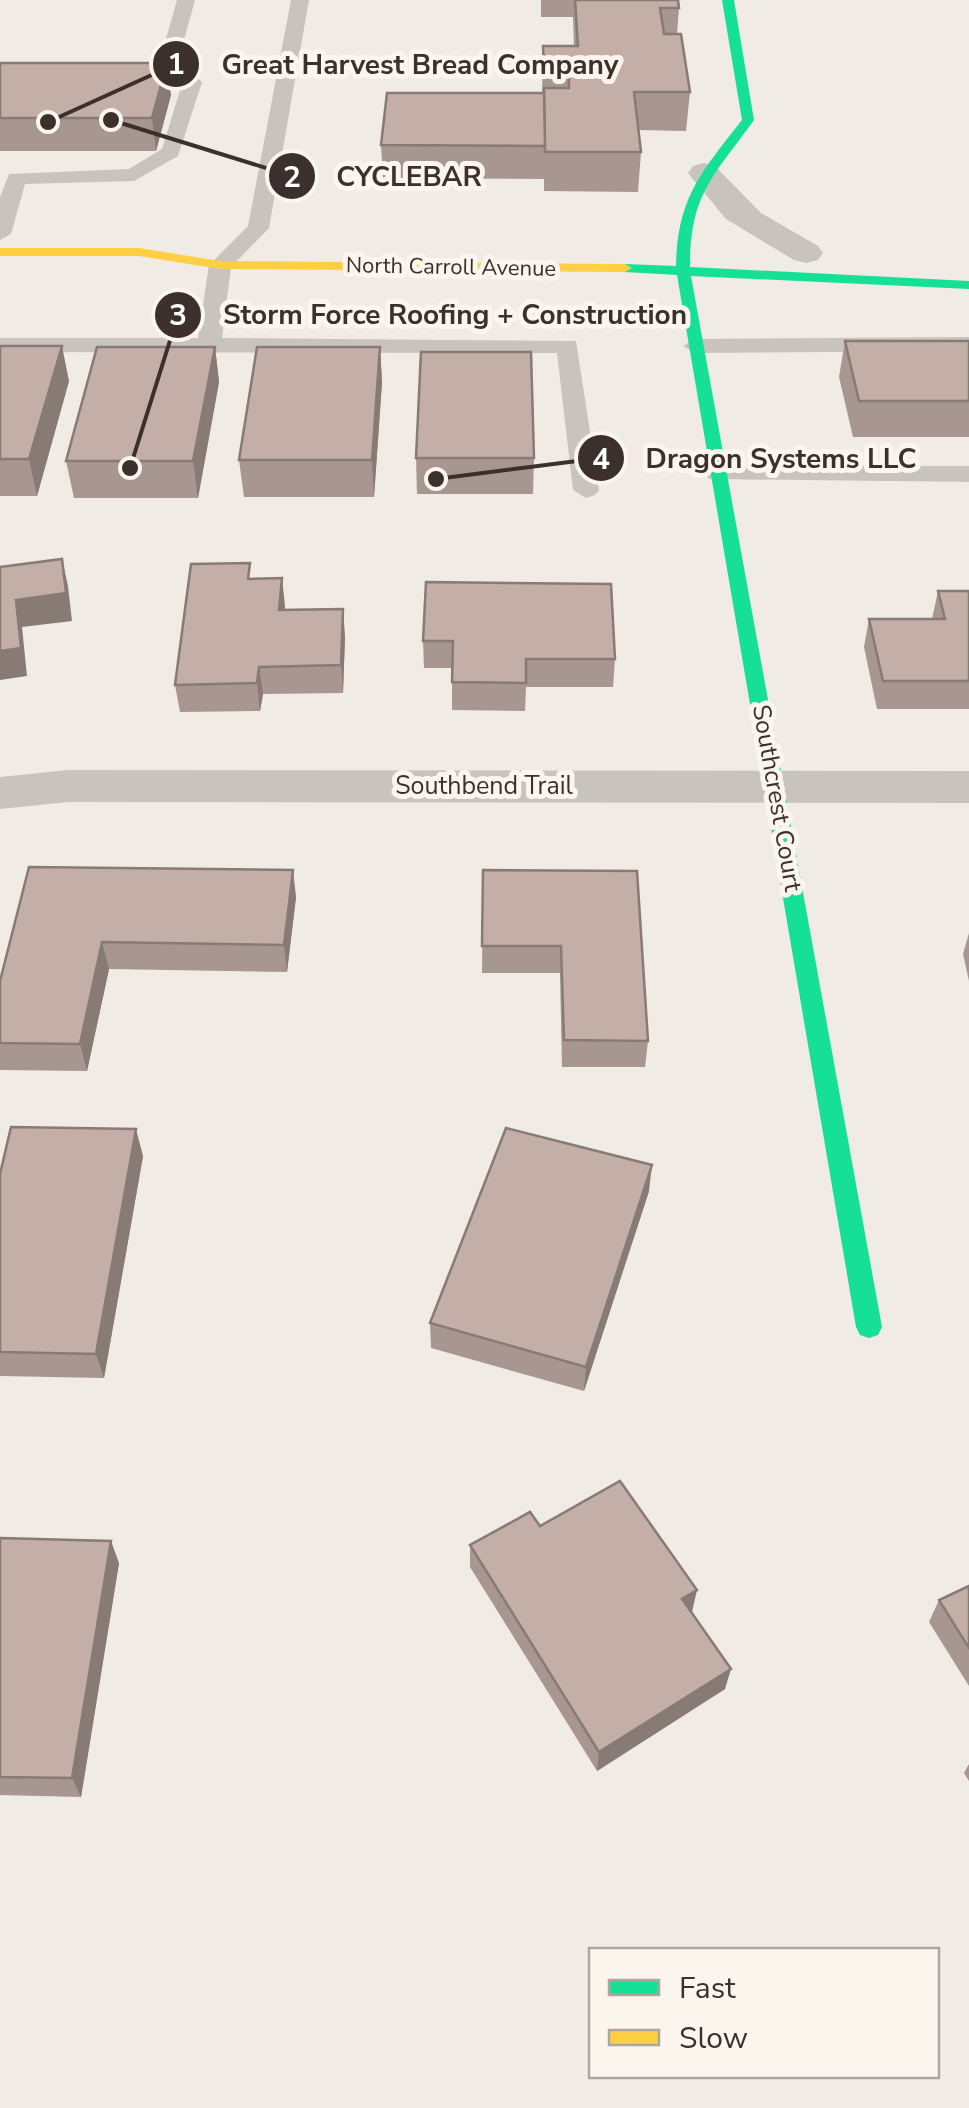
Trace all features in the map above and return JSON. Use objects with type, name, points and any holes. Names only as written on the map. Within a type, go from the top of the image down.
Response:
[{"type":"street","name":"Southcrest Court","points":[[728,0],[748,120],[691,192],[679,227],[683,270],[869,1327]]},
{"type":"street","points":[[704,173],[724,202],[747,222],[815,253]]},
{"type":"street","name":"North Carroll Avenue","points":[[0,252],[140,252],[220,265],[683,270],[969,284]]},
{"type":"street","name":"North Carroll Avenue","points":[[683,270],[815,253]]},
{"type":"street","name":"North Carroll Avenue","points":[[152,278],[220,265]]},
{"type":"street","name":"Southbend Trail","points":[[0,793],[68,786],[969,787]]},
{"type":"lane","points":[[0,234],[16,178],[134,176],[171,152],[192,82],[158,64],[186,0]]},
{"type":"lane","points":[[210,347],[220,265],[258,228],[300,0]]},
{"type":"lane","points":[[0,344],[568,346],[586,490]]},
{"type":"lane","points":[[695,346],[969,344]]},
{"type":"lane","points":[[718,474],[969,474]]},
{"type":"building","points":[[575,0],[678,0],[679,8],[660,8],[664,34],[681,34],[690,92],[634,92],[641,152],[545,152],[544,88],[569,88],[569,72],[544,72],[543,46],[578,46]]},
{"type":"building","points":[[0,63],[167,63],[152,118],[0,118]]},
{"type":"building","points":[[387,93],[544,93],[545,146],[381,145]]},
{"type":"building","points":[[845,341],[969,341],[969,401],[859,401]]},
{"type":"building","points":[[0,346],[62,346],[29,459],[0,459]]},
{"type":"building","points":[[97,347],[215,347],[193,461],[66,461]]},
{"type":"building","points":[[257,347],[380,347],[372,460],[239,460]]},
{"type":"building","points":[[421,352],[531,352],[534,458],[416,458]]},
{"type":"building","points":[[62,559],[66,593],[16,600],[21,648],[0,651],[0,567]]},
{"type":"building","points":[[250,563],[248,579],[282,578],[279,610],[343,609],[341,665],[259,667],[257,683],[175,685],[191,564]]},
{"type":"building","points":[[426,582],[611,584],[615,659],[526,659],[526,683],[452,682],[453,641],[423,641]]},
{"type":"building","points":[[938,591],[969,591],[969,681],[883,681],[869,619],[945,619]]},
{"type":"building","points":[[29,867],[293,870],[284,945],[102,942],[80,1044],[0,1043],[0,981]]},
{"type":"building","points":[[483,870],[637,871],[648,1041],[564,1040],[561,946],[482,946]]},
{"type":"building","points":[[11,1127],[136,1129],[96,1354],[0,1352],[0,1174]]},
{"type":"building","points":[[506,1128],[652,1165],[586,1367],[430,1323]]},
{"type":"building","points":[[620,1481],[697,1590],[682,1599],[731,1669],[599,1752],[470,1545],[530,1512],[540,1526]]},
{"type":"building","points":[[0,1538],[111,1541],[72,1778],[0,1777]]},
{"type":"building","points":[[969,1586],[969,1648],[939,1600]]},
{"type":"traffic: fast","points":[[728,0],[748,120],[708,172],[691,202],[683,242],[683,269],[869,1327]]},
{"type":"traffic: fast","points":[[625,268],[969,285]]},
{"type":"traffic: slow","points":[[0,252],[139,252],[220,265],[625,268]]},
{"type":"place","name":"CYCLEBAR","points":[[111,120]]},
{"type":"place","name":"Great Harvest Bread Company","points":[[48,122]]},
{"type":"place","name":"Storm Force Roofing + Construction","points":[[130,468]]},
{"type":"place","name":"Dragon Systems LLC","points":[[436,479]]}]
